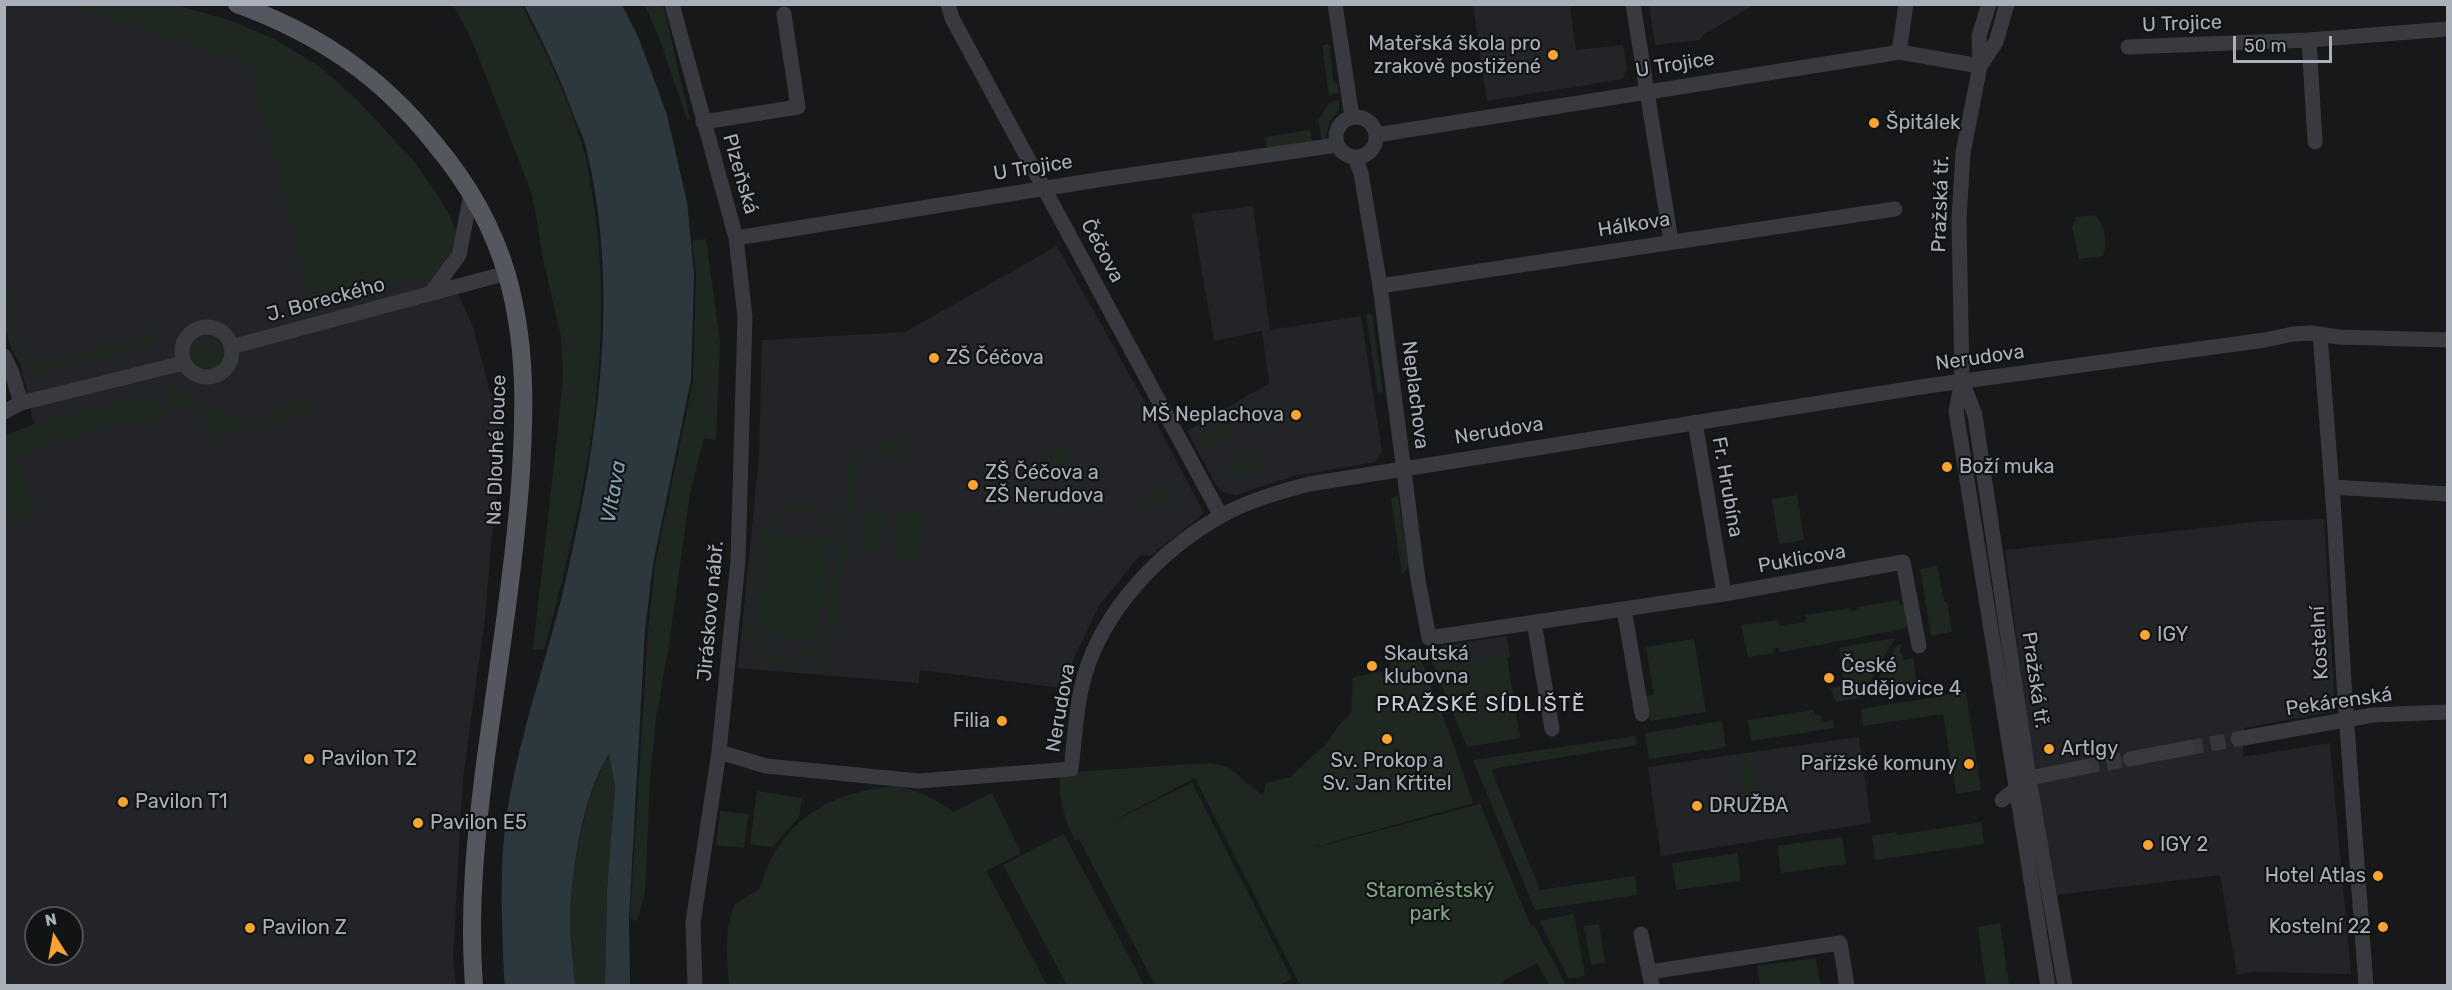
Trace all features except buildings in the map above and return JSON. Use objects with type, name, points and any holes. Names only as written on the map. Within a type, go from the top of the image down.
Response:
[{"type":"main road","name":"Na Dlouhé louce","points":[[237,4],[291,26],[326,44],[375,79],[412,114],[443,153],[471,194],[492,232],[507,273],[517,316],[525,415],[517,527],[477,828],[471,944],[474,986]]},
{"type":"street","name":"Plzeňská","points":[[672,4],[736,238]]},
{"type":"street","name":"Čéčova","points":[[948,4],[952,18],[1221,516]]},
{"type":"street","points":[[1335,4],[1352,117]]},
{"type":"street","points":[[1633,4],[1671,241]]},
{"type":"street","points":[[1899,52],[1906,4]]},
{"type":"street","name":"Pražská tř.","points":[[1989,4],[1979,36],[1980,66],[1963,153],[1959,219],[1962,381],[1956,411],[2019,783],[2048,986]]},
{"type":"street","name":"Pražská tř.","points":[[1980,66],[1996,42],[2007,4]]},
{"type":"street","name":"Plzeňská","points":[[703,122],[798,107],[784,14]]},
{"type":"street","name":"U Trojice","points":[[2128,48],[2309,40],[2448,29]]},
{"type":"street","points":[[2309,40],[2315,142]]},
{"type":"street","name":"U Trojice","points":[[1377,135],[1899,52],[1980,66]]},
{"type":"street","points":[[1352,117],[1359,117],[1371,123],[1377,135],[1371,151],[1355,157],[1344,153],[1337,145],[1338,130],[1346,120],[1352,117]]},
{"type":"street","name":"U Trojice","points":[[736,238],[1044,188],[1337,145]]},
{"type":"street","name":"Neplachova","points":[[1355,157],[1361,173],[1380,286],[1418,580],[1429,638]]},
{"type":"street","points":[[431,293],[459,255],[471,194]]},
{"type":"street","name":"Hálkova","points":[[1380,286],[1895,208]]},
{"type":"street","name":"Jiráskovo nábř.","points":[[695,986],[693,922],[718,752],[738,550],[745,317],[736,238]]},
{"type":"street","name":"J. Boreckého","points":[[231,347],[507,273]]},
{"type":"street","points":[[210,328],[218,330],[224,334],[231,347],[230,363],[226,369],[212,377],[196,375],[184,363],[185,341],[196,330],[210,328]]},
{"type":"street","name":"Nerudova","points":[[718,752],[766,766],[919,781],[1071,769],[1085,675],[1105,630],[1125,600],[1151,570],[1187,539],[1221,516],[1278,492],[1309,484],[1962,381],[2265,340],[2301,333],[2339,337],[2448,340]]},
{"type":"street","name":"Kostelní","points":[[2320,334],[2366,986]]},
{"type":"street","points":[[4,356],[21,403]]},
{"type":"street","points":[[4,412],[21,403],[184,363]]},
{"type":"street","name":"Fr. Hrubína","points":[[1695,422],[1724,594]]},
{"type":"street","points":[[2332,487],[2448,494]]},
{"type":"street","name":"Puklicova","points":[[1429,638],[1724,594],[1903,562],[1919,646]]},
{"type":"street","points":[[1624,609],[1642,714]]},
{"type":"street","points":[[1534,622],[1552,729]]},
{"type":"street","name":"Pekárenská","points":[[2238,739],[2373,716],[2448,712]]},
{"type":"street","points":[[2130,759],[2188,748]]},
{"type":"street","points":[[2002,800],[2019,783],[2084,768]]},
{"type":"street","name":"Pražská tř.","points":[[2019,783],[2065,986]]},
{"type":"street","points":[[1641,934],[1651,979],[1840,943],[1847,986]]},
{"type":"shaded area","points":[[1754,4],[1703,35],[1700,40],[1655,45],[1649,5]]},
{"type":"shaded area","points":[[5,5],[127,5],[242,47],[440,253],[473,327],[490,392],[503,407],[485,618],[463,778],[453,957],[456,985],[5,985],[4,436],[34,424],[5,298]]},
{"type":"shaded area","name":"Mateřská škola pro zrakově postižené","points":[[1473,5],[1570,5],[1576,50],[1623,45],[1627,68],[1623,79],[1487,101]]},
{"type":"shaded area","name":"MŠ Neplachova","points":[[1253,206],[1270,330],[1361,316],[1382,451],[1375,462],[1294,476],[1236,495],[1224,493],[1217,487],[1187,431],[1269,383],[1262,331],[1214,341],[1192,214]]},
{"type":"shaded area","name":"ZŠ Čéčova a ZŠ Nerudova","points":[[1057,246],[1155,420],[1204,513],[1150,556],[1140,555],[1099,606],[1072,662],[1075,672],[1070,689],[920,670],[919,683],[738,668],[759,456],[762,340],[905,332]]},
{"type":"shaded area","points":[[2324,519],[2335,711],[2244,728],[2243,757],[2330,743],[2351,974],[2254,972],[2237,975],[2220,875],[2056,895],[2033,761],[2005,550],[2265,521]]},
{"type":"shaded area","points":[[1507,636],[1510,657],[1443,666],[1440,646]]},
{"type":"shaded area","points":[[1859,737],[1871,823],[1661,856],[1648,767]]},
{"type":"green space","points":[[70,5],[98,5],[102,13],[104,10],[109,11],[111,5],[176,5],[229,20],[276,40],[320,67],[357,100],[413,160],[439,197],[451,218],[457,235],[450,254],[432,276],[359,288],[312,301],[250,65]]},
{"type":"green space","points":[[453,5],[522,5],[564,94],[578,132],[586,157],[593,200],[599,257],[601,314],[599,371],[583,484],[572,540],[544,650],[533,649],[563,374],[561,336],[544,263],[532,194],[471,38]]},
{"type":"green space","points":[[645,5],[663,5],[690,119],[687,119],[658,35]]},
{"type":"green space","points":[[1328,44],[1331,47],[1329,48],[1334,83],[1338,84],[1339,93],[1329,95],[1322,45]]},
{"type":"green space","points":[[1339,100],[1339,110],[1330,121],[1325,140],[1322,142],[1318,120],[1330,102]]},
{"type":"green space","points":[[1310,130],[1312,141],[1267,148],[1265,137]]},
{"type":"green space","points":[[2095,215],[2105,234],[2103,256],[2079,259],[2072,227],[2076,217]]},
{"type":"green space","points":[[706,239],[720,342],[716,440],[704,438],[690,493],[669,645],[656,718],[650,781],[645,893],[637,921],[630,919],[648,631],[655,564],[693,381],[696,274],[692,241]]},
{"type":"green space","points":[[4,271],[16,320],[12,322],[21,352],[36,366],[147,337],[155,330],[158,333],[158,340],[149,346],[51,370],[28,372],[12,351],[8,339],[4,312]]},
{"type":"green space","points":[[1372,314],[1383,393],[1378,394],[1366,315]]},
{"type":"green space","points":[[207,337],[219,342],[224,354],[219,366],[207,371],[195,366],[190,354],[195,342]]},
{"type":"green space","points":[[178,388],[194,396],[203,405],[177,411],[170,409],[166,389]]},
{"type":"green space","points":[[155,393],[162,417],[86,432],[18,456],[35,516],[5,524],[5,436],[34,424]]},
{"type":"green space","points":[[306,399],[320,405],[322,410],[209,438],[204,415],[217,408],[233,418],[255,422],[293,402]]},
{"type":"green space","points":[[1224,422],[1231,435],[1204,449],[1197,436]]},
{"type":"green space","points":[[893,439],[901,441],[906,451],[888,460],[876,457],[874,450]]},
{"type":"green space","points":[[1065,445],[1072,458],[1055,467],[1040,464],[1036,456]]},
{"type":"green space","points":[[850,457],[860,458],[829,669],[820,668],[821,651],[810,659],[788,665],[768,660],[751,643],[745,631],[759,532],[777,510],[788,505],[799,504],[821,512],[840,532]],"holes":[[[805,511],[825,521],[836,539],[837,547],[825,633],[809,652],[799,657],[777,658],[766,653],[758,645],[752,633],[753,598],[761,547],[766,528],[772,521],[788,512]]]},
{"type":"green space","points":[[1252,458],[1260,460],[1264,473],[1231,478],[1228,468],[1232,462]]},
{"type":"green space","points":[[1164,480],[1176,496],[1150,514],[1139,501]]},
{"type":"green space","points":[[1797,495],[1804,540],[1779,544],[1772,499]]},
{"type":"green space","points":[[1398,496],[1409,567],[1402,574],[1391,498]]},
{"type":"green space","points":[[865,507],[886,510],[880,552],[859,549]]},
{"type":"green space","points":[[899,509],[925,513],[919,559],[893,556]]},
{"type":"green space","points":[[767,532],[831,539],[819,641],[755,634]]},
{"type":"green space","points":[[1937,566],[1952,632],[1931,636],[1920,569]]},
{"type":"green space","points":[[1899,600],[1900,605],[1907,604],[1910,620],[1904,629],[1780,652],[1779,648],[1773,648],[1774,653],[1748,657],[1741,625],[1777,620],[1779,626],[1806,622],[1806,615],[1850,608],[1851,611],[1857,610],[1858,607]]},
{"type":"green space","points":[[1895,638],[1861,698],[1836,702],[1830,688],[1844,686],[1839,648]]},
{"type":"green space","points":[[1694,639],[1706,712],[1650,721],[1646,696],[1654,695],[1646,647]]},
{"type":"green space","points":[[1902,644],[1900,651],[1904,660],[1913,658],[1918,689],[1868,697],[1897,645]]},
{"type":"green space","points":[[1442,649],[1445,664],[1507,655],[1520,738],[1467,747],[1429,655],[1434,650]]},
{"type":"green space","name":"Staroměstský park","points":[[1418,652],[1473,803],[1319,846],[1317,844],[1318,847],[1480,804],[1531,926],[1535,927],[1566,985],[1549,985],[1537,963],[1501,982],[1503,985],[1300,985],[1195,778],[1107,824],[1192,783],[1292,979],[1279,985],[1155,985],[1079,839],[1075,840],[1071,832],[1061,801],[1060,776],[1072,772],[1209,763],[1228,767],[1263,796],[1266,783],[1290,777],[1326,744],[1340,724],[1351,714],[1353,677],[1391,670],[1389,656]]},
{"type":"green space","points":[[1966,692],[1981,790],[1956,794],[1943,714],[1863,726],[1861,709]]},
{"type":"green space","points":[[1814,710],[1815,715],[1821,715],[1823,722],[1833,720],[1834,728],[1751,741],[1748,720]]},
{"type":"green space","points":[[1722,721],[1726,747],[1649,759],[1645,733]]},
{"type":"green space","points":[[1635,736],[1637,745],[1491,769],[1540,890],[1635,876],[1637,895],[1535,910],[1473,760]]},
{"type":"green space","points":[[609,754],[615,787],[607,891],[605,985],[575,986],[570,920],[574,871],[587,810]]},
{"type":"green space","points":[[1752,758],[1757,790],[1743,792],[1739,760]]},
{"type":"green space","points":[[896,786],[926,796],[953,812],[992,793],[1021,853],[986,871],[1047,985],[729,985],[727,935],[734,905],[760,889],[769,865],[793,828],[828,803],[871,789]]},
{"type":"green space","points":[[757,791],[802,798],[799,817],[773,847],[750,844]]},
{"type":"green space","points":[[720,811],[748,814],[744,848],[716,845]]},
{"type":"green space","points":[[1981,822],[1984,844],[1875,860],[1872,836],[1896,832],[1897,835]]},
{"type":"green space","points":[[1064,834],[1144,985],[1067,985],[1003,865]]},
{"type":"green space","points":[[1842,837],[1846,864],[1781,873],[1777,846]]},
{"type":"green space","points":[[1737,853],[1741,881],[1676,890],[1672,863]]},
{"type":"green space","points":[[1574,914],[1585,976],[1569,979],[1539,921]]},
{"type":"green space","points":[[2000,923],[2009,985],[1986,985],[1978,927]]},
{"type":"green space","points":[[1599,924],[1605,963],[1591,965],[1584,926]]},
{"type":"green space","points":[[1816,958],[1820,985],[1760,985],[1757,966]]},
{"type":"water","name":"Vltava","points":[[524,5],[622,5],[639,39],[667,115],[687,202],[694,274],[691,380],[653,564],[645,630],[629,918],[630,985],[605,985],[607,891],[615,787],[609,754],[592,789],[577,851],[571,892],[570,920],[575,985],[505,985],[504,976],[502,879],[506,821],[524,733],[557,617],[576,535],[595,426],[601,371],[603,316],[602,261],[597,206],[586,148],[558,75]]},
{"type":"tunnel","points":[[2188,748],[2238,739]]},
{"type":"tunnel","points":[[2084,767],[2130,759]]},
{"type":"place","name":"Mateřská škola pro zrakově postižené","points":[[1553,55]]},
{"type":"place","name":"Špitálek","points":[[1874,123]]},
{"type":"place","name":"ZŠ Čéčova","points":[[934,358]]},
{"type":"place","name":"MŠ Neplachova","points":[[1296,415]]},
{"type":"place","name":"Boží muka","points":[[1947,467]]},
{"type":"place","name":"ZŠ Čéčova a ZŠ Nerudova","points":[[973,485]]},
{"type":"place","name":"IGY","points":[[2145,635]]},
{"type":"place","name":"Skautská klubovna","points":[[1372,666]]},
{"type":"place","name":"České Budějovice 4","points":[[1829,678]]},
{"type":"place","name":"Filia","points":[[1002,721]]},
{"type":"place","name":"Sv. Prokop a Sv. Jan Křtitel","points":[[1387,739]]},
{"type":"place","name":"ArtIgy","points":[[2049,749]]},
{"type":"place","name":"Pavilon T2","points":[[309,759]]},
{"type":"place","name":"Pařížské komuny","points":[[1969,764]]},
{"type":"place","name":"Pavilon T1","points":[[123,802]]},
{"type":"place","name":"DRUŽBA","points":[[1697,806]]},
{"type":"place","name":"Pavilon E5","points":[[418,823]]},
{"type":"place","name":"IGY 2","points":[[2148,845]]},
{"type":"place","name":"Hotel Atlas","points":[[2378,876]]},
{"type":"place","name":"Kostelní 22","points":[[2383,927]]},
{"type":"place","name":"Pavilon Z","points":[[250,928]]},
{"type":"district","name":"PRAŽSKÉ SÍDLIŠTĚ","points":[[1481,705]]}]
